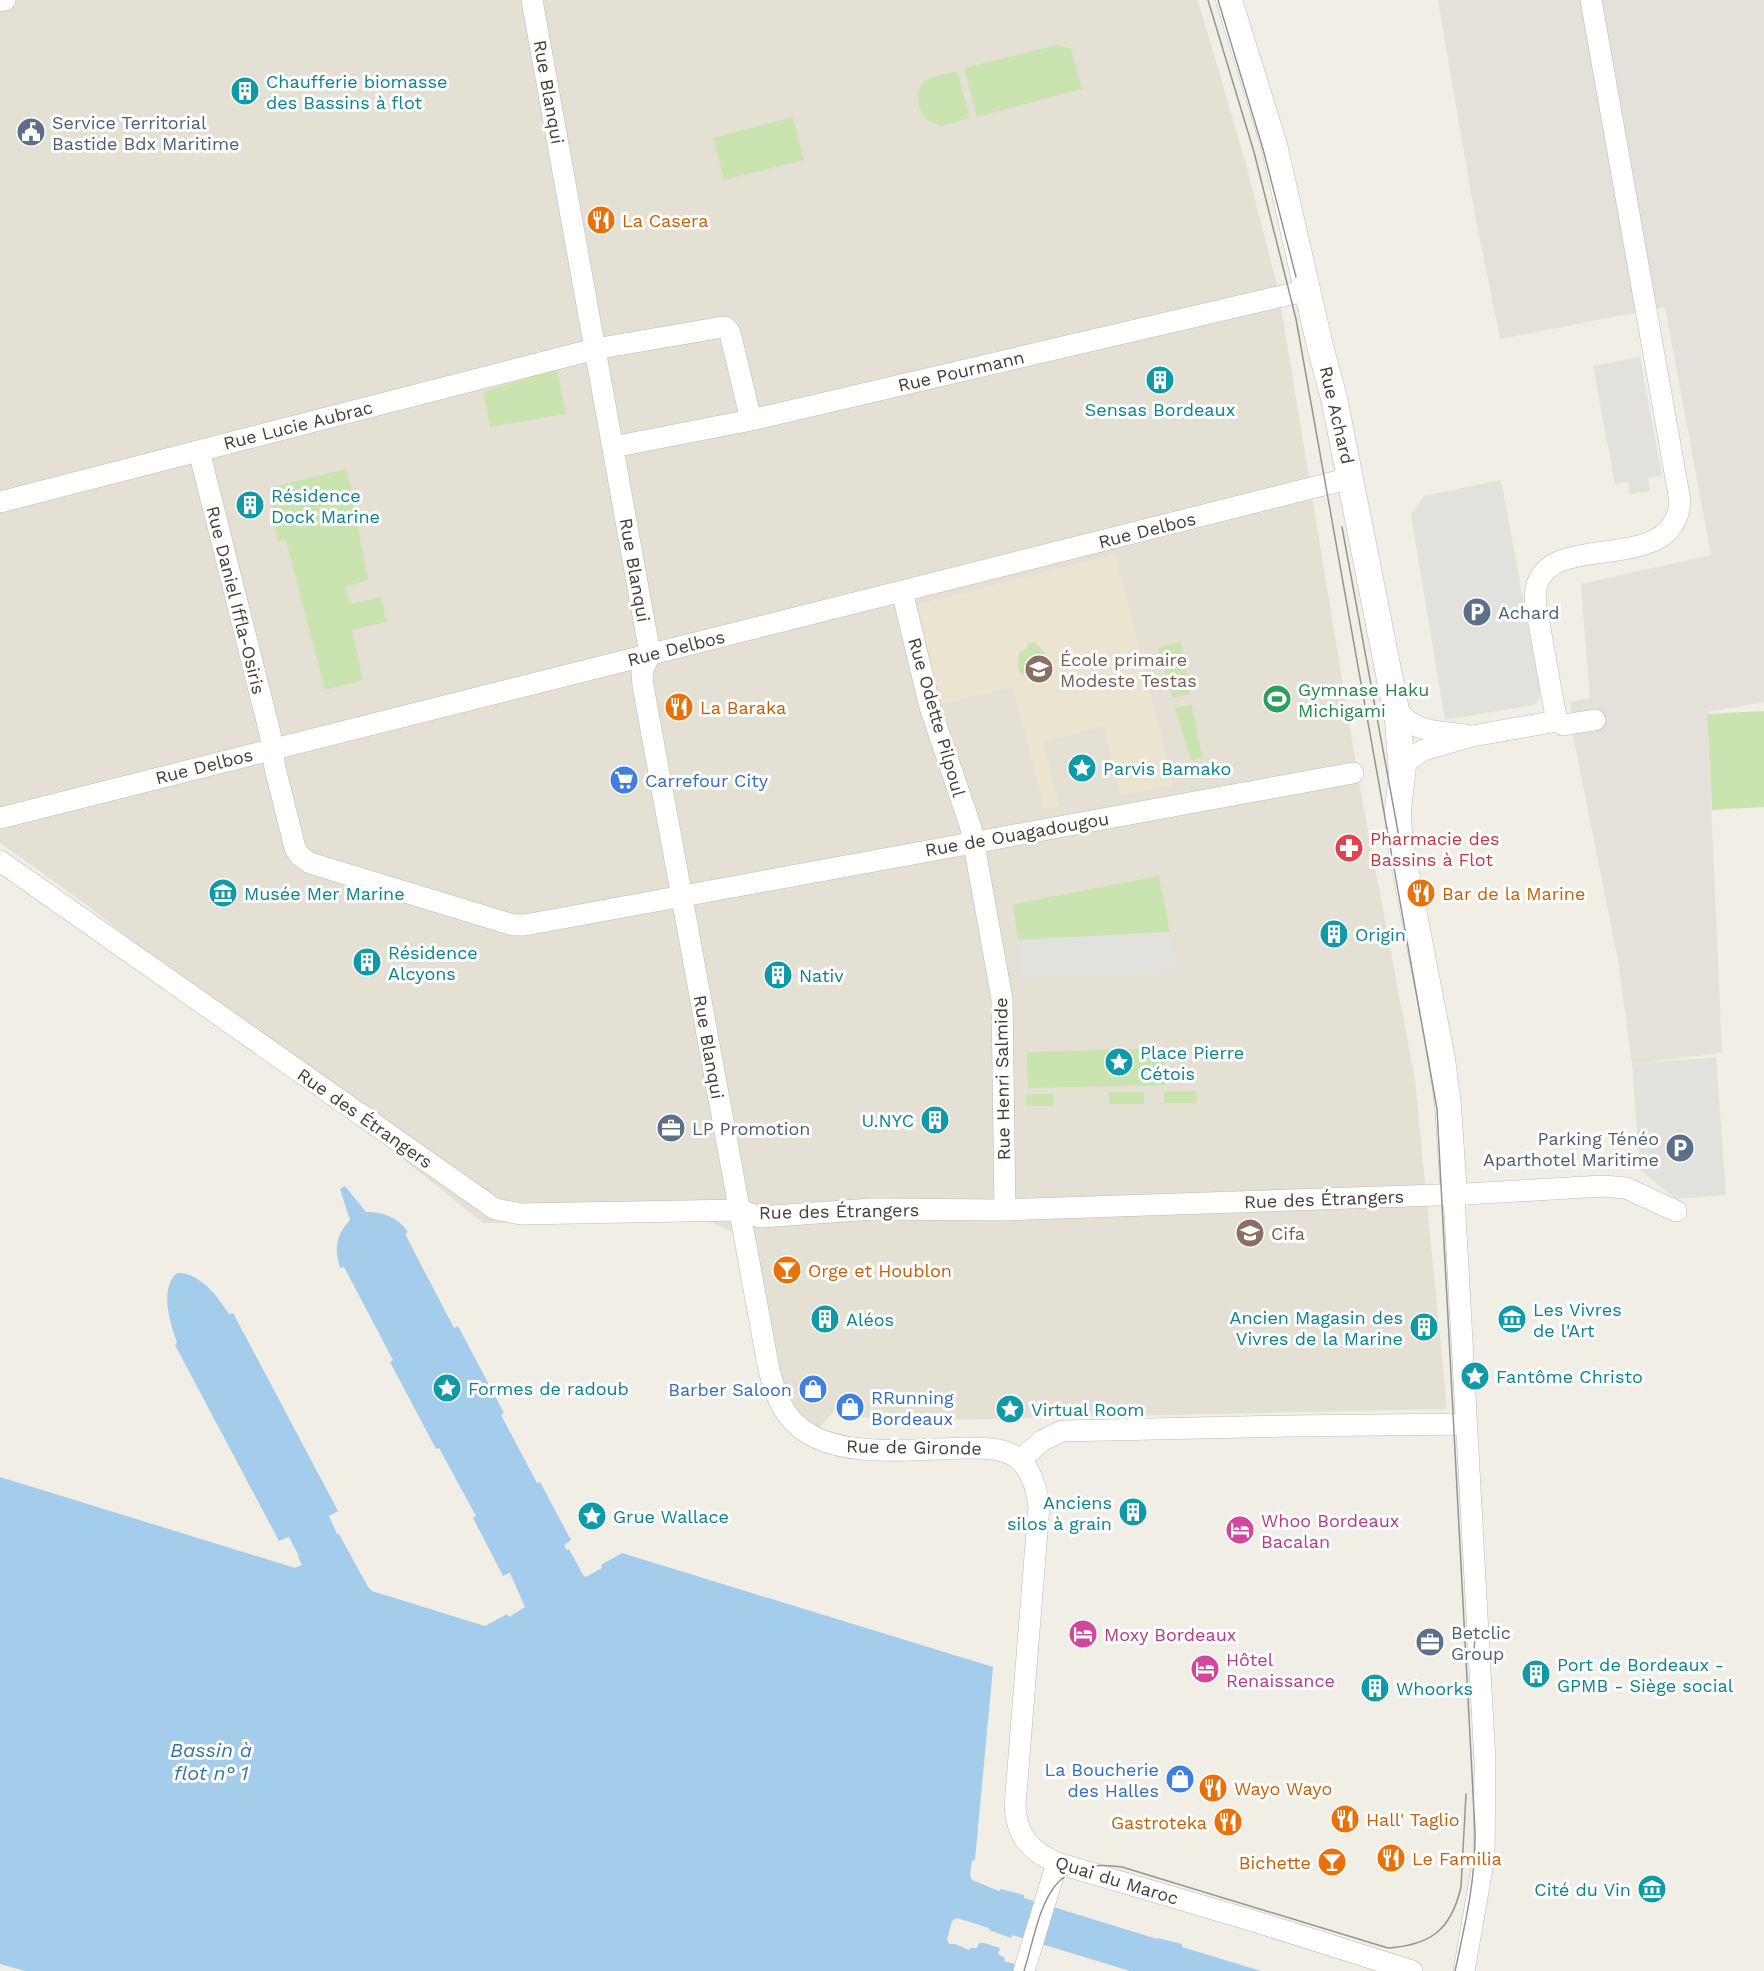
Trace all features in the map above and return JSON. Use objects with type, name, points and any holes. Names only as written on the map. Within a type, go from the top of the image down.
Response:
[{"type":"street","points":[[0,1],[5,0]]},
{"type":"street","name":"Rue Blanqui","points":[[532,0],[650,654],[642,672],[643,686],[739,1210]]},
{"type":"street","name":"Rue Achard","points":[[1229,0],[1274,145],[1334,398],[1394,702],[1400,735],[1402,774],[1398,809],[1399,837],[1442,1059],[1448,1106],[1454,1194]]},
{"type":"street","points":[[1557,721],[1536,603],[1537,583],[1546,570],[1560,561],[1652,542],[1668,531],[1673,524],[1678,516],[1680,501],[1591,0]]},
{"type":"street","name":"Rue Pourmann","points":[[613,447],[751,420],[1308,290]]},
{"type":"street","name":"Rue Lucie Aubrac","points":[[0,502],[595,349],[725,327],[730,333],[751,420]]},
{"type":"street","name":"Rue Daniel Iffla-Osiris","points":[[199,451],[273,749],[275,768],[295,848],[300,856],[310,863],[513,925],[525,925],[681,895]]},
{"type":"street","name":"Rue Delbos","points":[[0,818],[1351,478]]},
{"type":"street","name":"Rue Odette Pilpoul","points":[[902,591],[930,707],[974,842]]},
{"type":"street","points":[[1394,702],[1400,715],[1415,727],[1472,736]]},
{"type":"street","points":[[1402,774],[1408,760],[1417,752],[1472,736],[1557,721],[1563,725],[1595,720]]},
{"type":"street","name":"Rue de Ouagadougou","points":[[681,895],[1353,773]]},
{"type":"street","name":"Rue Henri Salmide","points":[[974,842],[1002,999],[1005,1210]]},
{"type":"street","name":"Rue des Étrangers","points":[[0,861],[495,1209],[521,1214],[739,1210],[760,1217],[872,1209],[1005,1210],[1454,1194],[1603,1186],[1626,1188],[1676,1211]]},
{"type":"street","points":[[1454,1194],[1485,1762],[1486,1829],[1480,1893],[1464,1971]]},
{"type":"street","name":"Rue de Gironde","points":[[739,1210],[772,1383],[779,1402],[798,1426],[812,1436],[855,1449],[979,1448],[1003,1450],[1020,1460]]},
{"type":"street","points":[[1020,1460],[1042,1440],[1062,1431],[1466,1424]]},
{"type":"street","name":"Quai du Maroc","points":[[1020,1460],[1036,1489],[1039,1506],[1016,1791],[1016,1817],[1029,1846],[1040,1855],[1058,1863],[1412,1971]]},
{"type":"street","points":[[1024,1971],[1058,1863]]},
{"type":"shaded area","points":[[0,0],[1198,0],[1245,161],[1278,289],[1359,782],[1415,1080],[1447,1409],[897,1421],[850,1416],[835,1410],[812,1436],[789,1417],[744,1237],[706,1220],[483,1223],[87,905],[0,843]]},
{"type":"shaded area","points":[[1438,0],[1764,0],[1764,702],[1707,712],[1722,1053],[1632,1064],[1618,960],[1573,736],[1570,702],[1590,698],[1581,584],[1711,555],[1665,307],[1500,339],[1474,210]]},
{"type":"shaded area","points":[[1640,357],[1662,476],[1648,478],[1650,491],[1630,494],[1628,482],[1615,484],[1593,366]]},
{"type":"shaded area","name":"Achard","points":[[1501,480],[1540,689],[1539,699],[1534,705],[1445,720],[1411,515],[1424,496]]},
{"type":"shaded area","name":"École primaire Modeste Testas","points":[[1115,554],[1174,785],[1121,795],[1103,726],[1043,742],[1059,806],[1044,809],[1013,687],[942,704],[917,605]]},
{"type":"shaded area","points":[[1170,932],[1177,969],[1161,969],[1161,974],[1021,977],[1018,940]]},
{"type":"shaded area","name":"Parking Ténéo Aparthotel Maritime","points":[[1716,1057],[1726,1195],[1676,1199],[1640,1170],[1632,1064]]},
{"type":"green space","points":[[1057,45],[1071,48],[1082,89],[977,117],[964,68]]},
{"type":"green space","points":[[957,71],[970,118],[941,126],[928,120],[921,112],[918,101],[919,90],[928,79]]},
{"type":"green space","points":[[793,117],[804,160],[724,180],[713,138]]},
{"type":"green space","points":[[557,369],[566,414],[490,427],[483,392]]},
{"type":"green space","points":[[347,469],[368,580],[346,587],[350,604],[381,597],[385,616],[390,621],[352,630],[363,680],[325,690],[286,540],[278,542],[268,488]]},
{"type":"green space","points":[[1029,642],[1038,646],[1049,659],[1042,670],[1022,676],[1018,668],[1019,653],[1026,649]]},
{"type":"green space","points":[[1181,642],[1190,694],[1173,698],[1158,648]]},
{"type":"green space","points":[[1192,705],[1202,758],[1191,760],[1175,708]]},
{"type":"green space","points":[[1764,711],[1764,807],[1712,810],[1707,714]]},
{"type":"green space","points":[[1159,876],[1170,932],[1018,940],[1013,904]]},
{"type":"green space","points":[[1164,1048],[1165,1085],[1028,1088],[1027,1052]]},
{"type":"green space","points":[[1164,1091],[1196,1091],[1197,1103],[1164,1103]]},
{"type":"green space","points":[[1109,1092],[1144,1092],[1144,1104],[1109,1104]]},
{"type":"green space","points":[[1026,1094],[1053,1094],[1053,1106],[1026,1106]]},
{"type":"water","name":"Bassin à flot n° 1","points":[[345,1186],[366,1212],[390,1216],[408,1232],[405,1234],[454,1328],[458,1326],[504,1413],[501,1415],[537,1483],[540,1482],[571,1540],[564,1545],[567,1550],[569,1549],[583,1575],[586,1577],[602,1568],[601,1565],[622,1553],[993,1667],[975,1860],[972,1861],[970,1875],[972,1880],[999,1891],[1001,1889],[1024,1895],[1024,1898],[1157,1939],[1182,1944],[1182,1947],[1261,1971],[1130,1971],[1012,1935],[1011,1938],[957,1918],[952,1921],[947,1939],[949,1944],[969,1950],[977,1948],[979,1943],[984,1943],[1000,1948],[998,1954],[1005,1958],[1004,1961],[1038,1971],[25,1971],[0,1964],[0,1477],[295,1568],[302,1565],[289,1537],[279,1541],[175,1345],[177,1342],[169,1316],[167,1297],[168,1288],[177,1273],[193,1276],[200,1281],[214,1293],[229,1314],[233,1313],[338,1511],[329,1516],[337,1534],[372,1591],[485,1626],[507,1614],[509,1617],[525,1607],[510,1573],[503,1576],[473,1518],[476,1516],[439,1448],[436,1449],[390,1362],[393,1360],[344,1267],[340,1268],[337,1242],[350,1220],[340,1189]]},
{"type":"tram line","points":[[1208,0],[1254,152],[1296,319],[1437,1109],[1475,1831],[1472,1884],[1455,1971]]},
{"type":"tram line","points":[[1218,0],[1263,149],[1296,277]]},
{"type":"tram line","points":[[1342,527],[1399,837]]},
{"type":"tram line","points":[[1473,1660],[1476,1627]]},
{"type":"tram line","points":[[1024,1971],[1042,1909],[1050,1892],[1061,1879],[1076,1870],[1096,1866],[1122,1867],[1388,1948],[1427,1939],[1445,1924],[1457,1902],[1461,1887],[1466,1794]]},
{"type":"place","name":"Chaufferie biomasse des Bassins à flot","points":[[245,91]]},
{"type":"place","name":"Service Territorial Bastide Bdx Maritime","points":[[31,132]]},
{"type":"place","name":"La Casera","points":[[601,220]]},
{"type":"place","name":"Sensas Bordeaux","points":[[1160,380]]},
{"type":"place","name":"Résidence Dock Marine","points":[[250,505]]},
{"type":"place","name":"Achard","points":[[1477,612]]},
{"type":"place","name":"École primaire Modeste Testas","points":[[1039,669]]},
{"type":"place","name":"Gymnase Haku Michigami","points":[[1277,699]]},
{"type":"place","name":"La Baraka","points":[[679,707]]},
{"type":"place","name":"Parvis Bamako","points":[[1082,768]]},
{"type":"place","name":"Carrefour City","points":[[624,780]]},
{"type":"place","name":"Pharmacie des Bassins à Flot","points":[[1349,848]]},
{"type":"place","name":"Musée Mer Marine","points":[[223,893]]},
{"type":"place","name":"Bar de la Marine","points":[[1421,893]]},
{"type":"place","name":"Origin","points":[[1334,934]]},
{"type":"place","name":"Résidence Alcyons","points":[[367,962]]},
{"type":"place","name":"Nativ","points":[[778,975]]},
{"type":"place","name":"Place Pierre Cétois","points":[[1119,1062]]},
{"type":"place","name":"U.NYC","points":[[935,1120]]},
{"type":"place","name":"LP Promotion","points":[[671,1128]]},
{"type":"place","name":"Parking Ténéo Aparthotel Maritime","points":[[1680,1148]]},
{"type":"place","name":"Cifa","points":[[1250,1233]]},
{"type":"place","name":"Orge et Houblon","points":[[787,1270]]},
{"type":"place","name":"Aléos","points":[[825,1319]]},
{"type":"place","name":"Les Vivres de l'Art","points":[[1512,1319]]},
{"type":"place","name":"Ancien Magasin des Vivres de la Marine","points":[[1424,1327]]},
{"type":"place","name":"Fantôme Christo","points":[[1475,1376]]},
{"type":"place","name":"Formes de radoub","points":[[447,1388]]},
{"type":"place","name":"Barber Saloon","points":[[813,1389]]},
{"type":"place","name":"RRunning Bordeaux","points":[[850,1407]]},
{"type":"place","name":"Virtual Room","points":[[1010,1409]]},
{"type":"place","name":"Anciens silos à grain","points":[[1133,1512]]},
{"type":"place","name":"Grue Wallace","points":[[592,1516]]},
{"type":"place","name":"Whoo Bordeaux Bacalan","points":[[1240,1530]]},
{"type":"place","name":"Moxy Bordeaux","points":[[1083,1634]]},
{"type":"place","name":"Betclic Group","points":[[1430,1642]]},
{"type":"place","name":"Hôtel Renaissance","points":[[1205,1669]]},
{"type":"place","name":"Port de Bordeaux - GPMB - Siège social","points":[[1536,1674]]},
{"type":"place","name":"Whoorks","points":[[1375,1688]]},
{"type":"place","name":"La Boucherie des Halles","points":[[1180,1779]]},
{"type":"place","name":"Wayo Wayo","points":[[1213,1788]]},
{"type":"place","name":"Hall' Taglio","points":[[1345,1819]]},
{"type":"place","name":"Gastroteka","points":[[1228,1822]]},
{"type":"place","name":"Le Familia","points":[[1391,1858]]},
{"type":"place","name":"Bichette","points":[[1332,1862]]},
{"type":"place","name":"Cité du Vin","points":[[1652,1889]]}]
